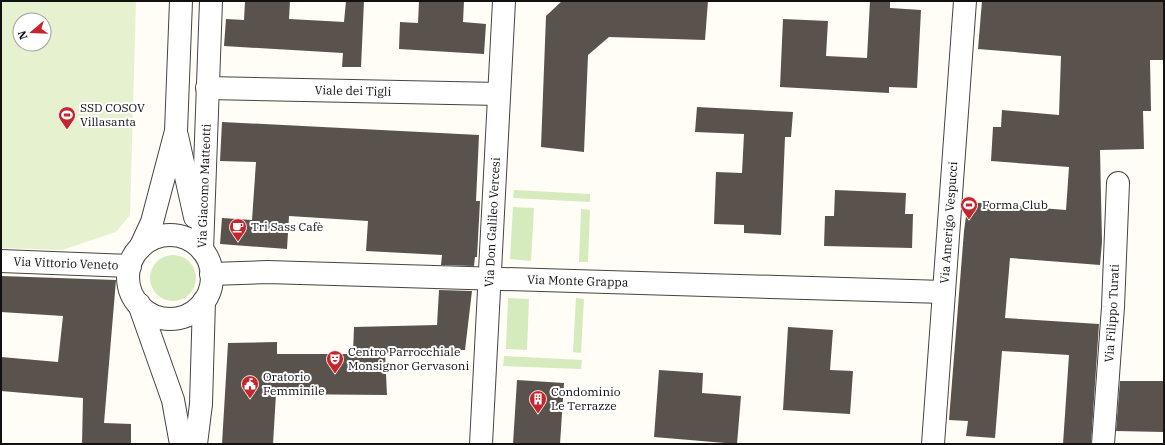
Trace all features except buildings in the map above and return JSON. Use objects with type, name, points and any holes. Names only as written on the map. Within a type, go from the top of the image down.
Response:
[{"type":"street","name":"Via Giacomo Matteotti","points":[[135,257],[152,222],[176,132],[181,1]]},
{"type":"street","name":"Via Giacomo Matteotti","points":[[202,250],[211,1]]},
{"type":"street","name":"Via Don Galileo Vercesi","points":[[481,444],[504,1]]},
{"type":"street","name":"Via Amerigo Vespucci","points":[[933,444],[965,1]]},
{"type":"street","name":"Viale dei Tigli","points":[[208,88],[499,94]]},
{"type":"street","name":"Via Giacomo Matteotti","points":[[176,132],[202,250]]},
{"type":"street","name":"Via Filippo Turati","points":[[1103,444],[1113,308],[1118,183]]},
{"type":"street","points":[[172,235],[189,240],[202,250],[209,263],[211,274],[210,288],[204,301],[191,313],[174,318],[165,318],[154,315],[139,304],[134,297],[128,274],[135,257],[147,242],[156,237],[172,235]]},
{"type":"street","name":"Via Vittorio Veneto","points":[[1,261],[135,257]]},
{"type":"street","name":"Via Monte Grappa","points":[[211,274],[285,272],[944,292]]},
{"type":"street","points":[[196,444],[201,404],[204,301]]},
{"type":"street","points":[[139,304],[173,400],[181,444]]},
{"type":"green space","name":"SSD COSOV Villasanta","points":[[1,1],[136,1],[130,215],[116,232],[62,250],[1,248]]},
{"type":"green space","points":[[514,190],[590,194],[590,202],[513,198]]},
{"type":"green space","points":[[513,207],[534,208],[531,261],[510,259]]},
{"type":"green space","points":[[581,209],[590,210],[588,262],[579,262]]},
{"type":"green space","points":[[168,255],[178,255],[186,259],[192,265],[196,273],[196,283],[192,291],[186,297],[178,301],[168,301],[160,297],[154,291],[150,283],[150,273],[154,265],[160,259]]},
{"type":"green space","points":[[508,298],[529,299],[527,350],[506,349]]},
{"type":"green space","points":[[576,298],[584,299],[581,353],[573,352]]},
{"type":"green space","points":[[504,356],[582,360],[581,369],[503,366]]},
{"type":"place","name":"SSD COSOV Villasanta","points":[[67,130]]},
{"type":"place","name":"Forma Club","points":[[969,220]]},
{"type":"place","name":"Tri Sass Cafè","points":[[238,242]]},
{"type":"place","name":"Centro Parrocchiale Monsignor Gervasoni","points":[[335,374]]},
{"type":"place","name":"Oratorio Femminile","points":[[250,399]]},
{"type":"place","name":"Condominio Le Terrazze","points":[[538,414]]}]
